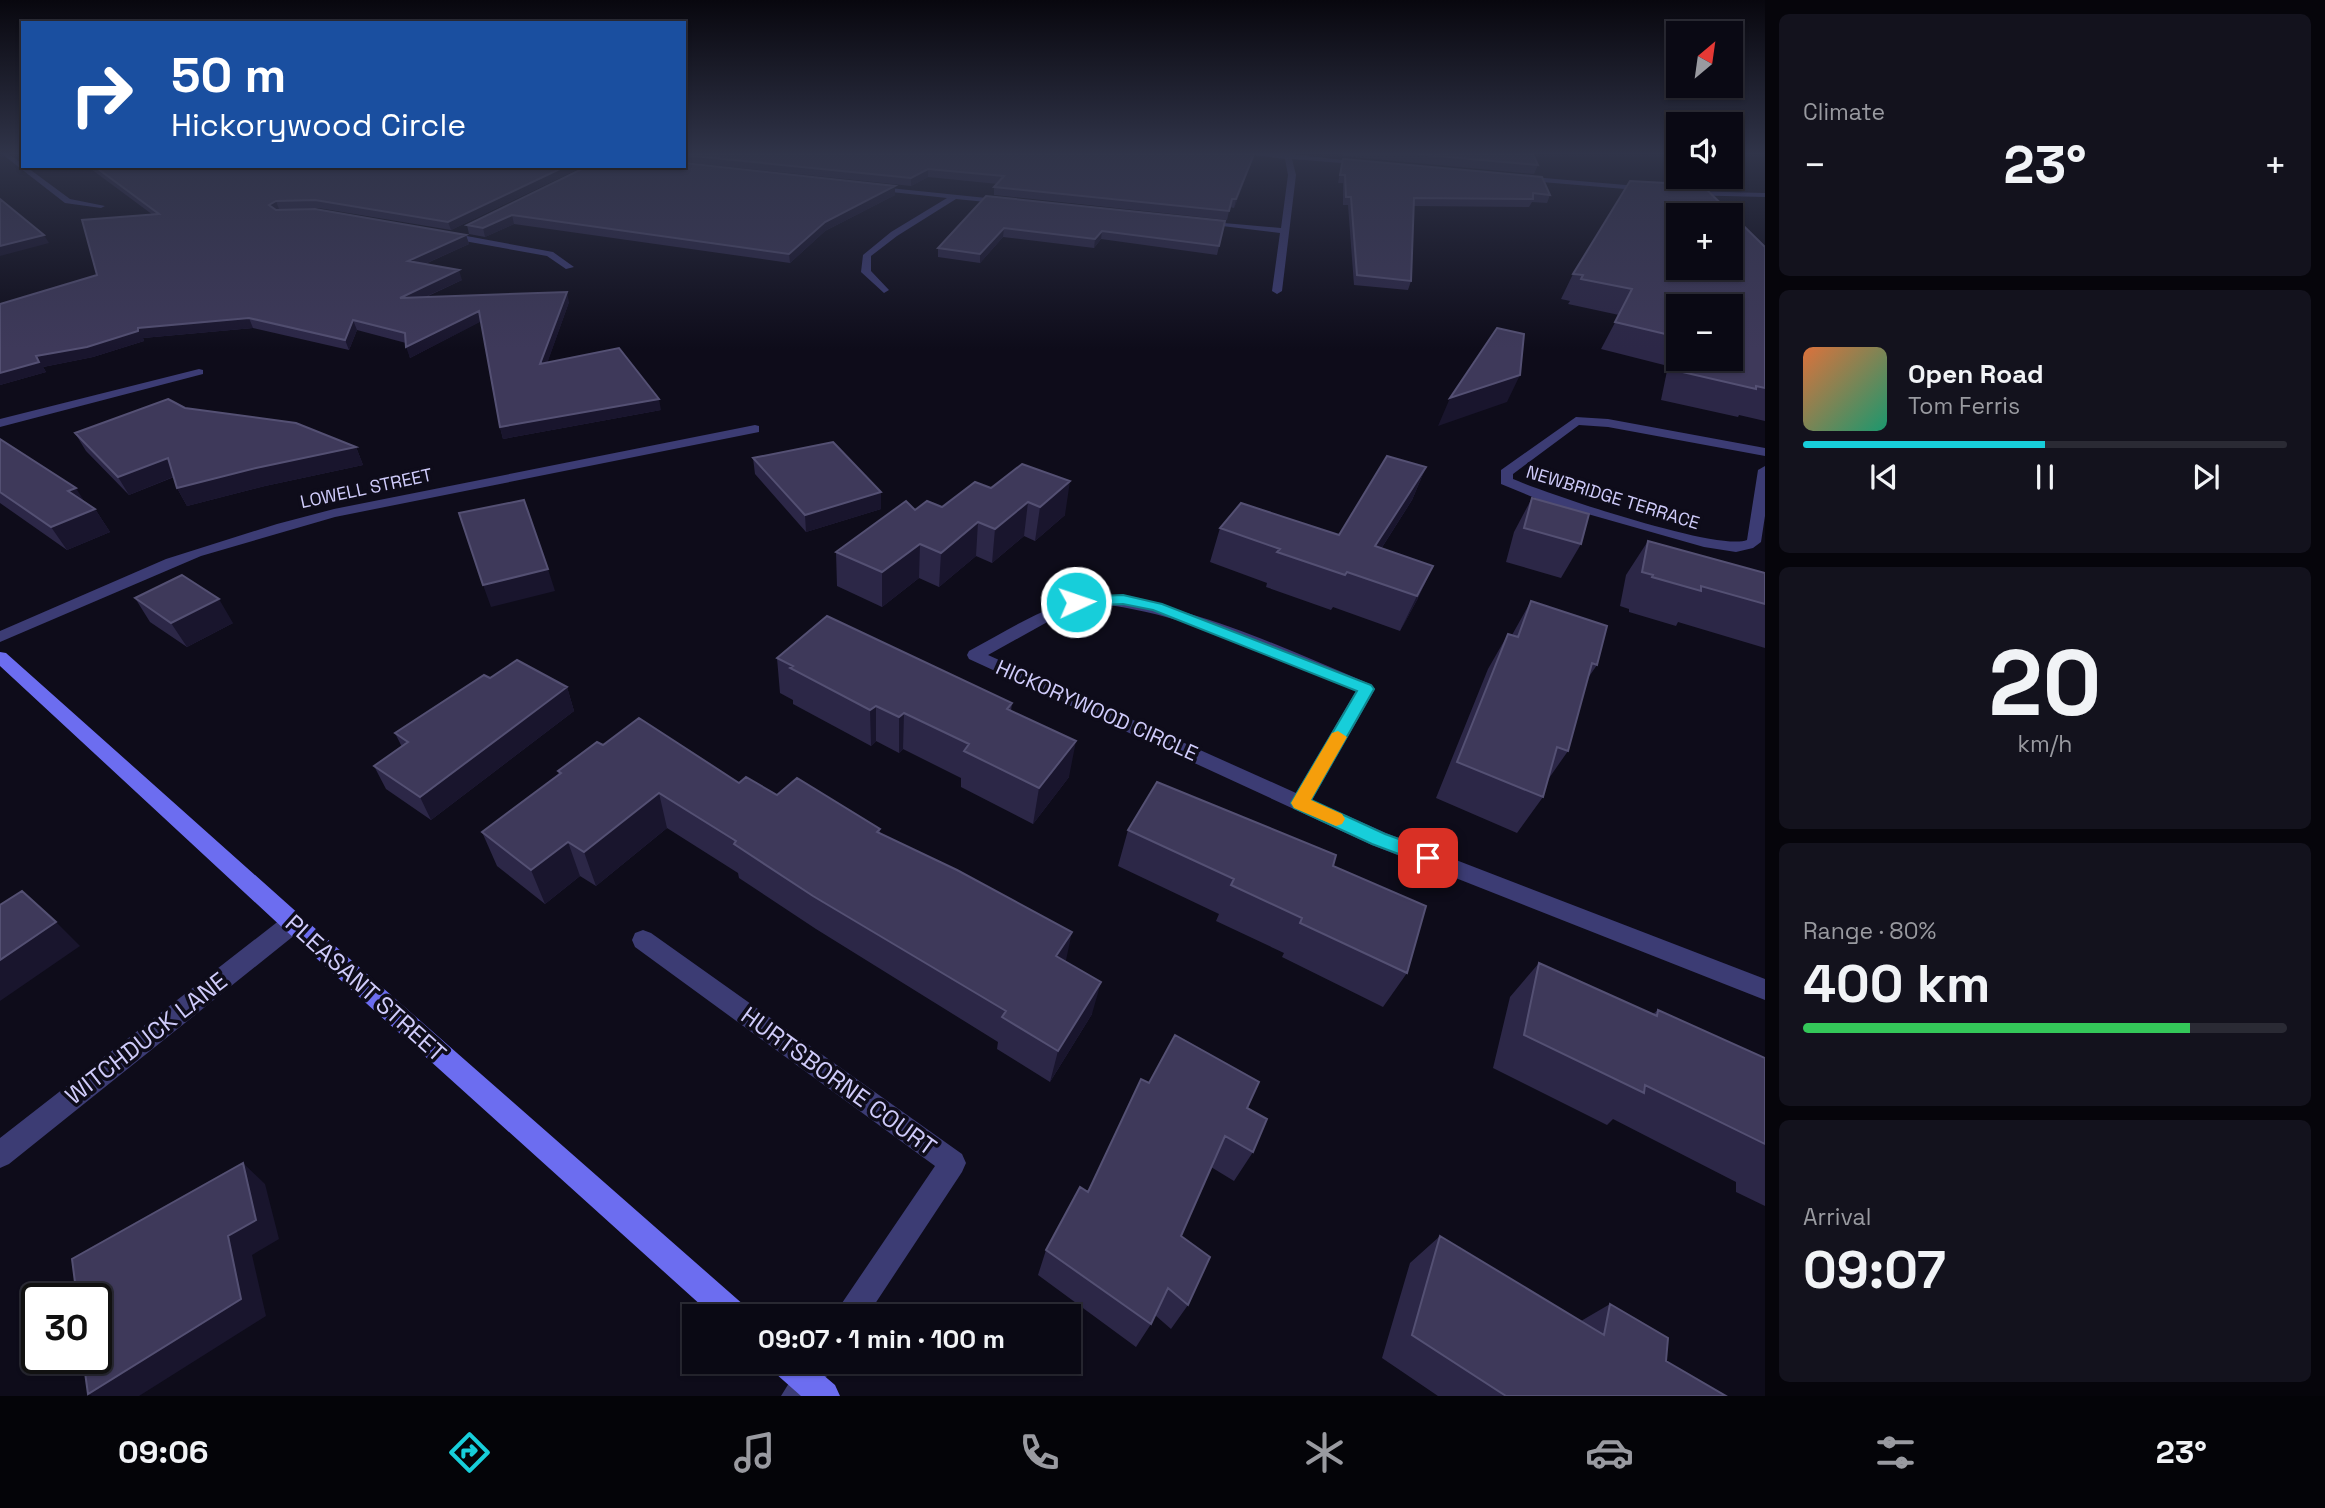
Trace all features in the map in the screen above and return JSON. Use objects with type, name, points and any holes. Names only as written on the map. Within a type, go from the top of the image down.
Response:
[{"type":"street","points":[[884,290],[866,272],[867,255],[918,219]]},
{"type":"street","points":[[1277,291],[1286,219]]},
{"type":"street","points":[[1188,221],[1284,231]]},
{"type":"street","points":[[451,236],[469,228]]},
{"type":"street","points":[[438,233],[550,254],[569,267]]},
{"type":"street","points":[[0,423],[199,372]]},
{"type":"street","name":"NEWBRIDGE TERRACE","points":[[1765,452],[1608,423],[1576,421],[1506,473],[1506,481],[1547,498],[1704,543],[1724,548],[1744,548],[1754,542],[1765,470]]},
{"type":"street","name":"LOWELL STREET","points":[[0,638],[124,581],[196,553],[276,528],[755,429]]},
{"type":"street","name":"HICKORYWOOD CIRCLE","points":[[1300,803],[1366,689],[1200,622],[1123,599],[1076,602],[975,655],[1378,839],[1765,990]]},
{"type":"street","name":"PLEASANT STREET","points":[[0,657],[293,923],[722,1304]]},
{"type":"street","name":"WITCHDUCK LANE","points":[[0,1155],[293,923]]},
{"type":"street","name":"HURTSBORNE COURT","points":[[643,940],[953,1163],[858,1304]]},
{"type":"building","points":[[0,219],[25,219],[44,235],[0,246]]},
{"type":"building","points":[[374,219],[466,235],[408,261],[459,270],[400,298],[567,292],[540,364],[619,348],[659,399],[500,427],[479,311],[406,347],[405,333],[353,320],[345,340],[249,318],[138,328],[138,331],[87,347],[36,356],[39,362],[0,373],[0,304],[97,275],[82,220]]},
{"type":"building","points":[[431,219],[454,219],[448,222]]},
{"type":"building","points":[[479,219],[503,219],[483,228],[467,225]]},
{"type":"building","points":[[541,219],[831,219],[789,254]]},
{"type":"building","points":[[965,219],[1225,221],[1219,246],[1102,231],[1095,239],[1004,228],[980,254],[938,248]]},
{"type":"building","points":[[1353,219],[1413,219],[1411,281],[1357,275]]},
{"type":"building","points":[[1607,219],[1666,219],[1666,280],[1743,280],[1743,225],[1765,247],[1765,388],[1756,386],[1756,389],[1678,371],[1743,371],[1743,294],[1666,294],[1666,334],[1615,322],[1632,289],[1581,279],[1583,275],[1573,274]]},
{"type":"building","points":[[1497,328],[1524,334],[1520,375],[1450,398]]},
{"type":"building","points":[[168,399],[185,408],[296,423],[356,447],[177,488],[168,458],[118,477],[75,433]]},
{"type":"building","points":[[0,439],[76,488],[68,491],[95,509],[51,527],[0,492]]},
{"type":"building","points":[[833,442],[881,492],[805,515],[753,458]]},
{"type":"building","points":[[1387,456],[1426,467],[1375,546],[1433,566],[1417,596],[1277,552],[1280,549],[1220,528],[1241,503],[1339,535]]},
{"type":"building","points":[[1022,464],[1070,481],[1040,507],[1028,502],[995,529],[978,522],[941,553],[920,544],[882,572],[836,552],[906,501],[915,510],[927,501],[942,507],[975,482],[991,488]]},
{"type":"building","points":[[1532,498],[1589,514],[1581,544],[1524,528]]},
{"type":"building","points":[[524,500],[548,569],[483,585],[459,513]]},
{"type":"building","points":[[1648,541],[1765,573],[1765,604],[1701,586],[1701,591],[1642,572]]},
{"type":"building","points":[[182,575],[219,599],[171,623],[135,598]]},
{"type":"building","points":[[1531,601],[1607,626],[1597,665],[1592,663],[1568,751],[1557,747],[1543,797],[1457,762],[1508,634],[1518,637]]},
{"type":"building","points":[[827,616],[1012,703],[1007,709],[1076,741],[1039,788],[964,751],[969,744],[904,713],[899,717],[876,706],[870,710],[790,668],[793,666],[777,658]]},
{"type":"building","points":[[517,660],[567,687],[420,797],[374,766],[408,742],[395,733],[484,675],[490,678]]},
{"type":"building","points":[[639,718],[739,783],[746,777],[777,795],[797,778],[880,829],[877,832],[957,870],[1072,932],[1056,956],[1101,982],[1058,1051],[1002,1017],[1006,1011],[813,896],[734,844],[736,841],[659,793],[584,852],[568,842],[531,870],[482,832],[561,773],[558,771],[597,742],[603,745]]},
{"type":"building","points":[[1157,782],[1336,855],[1333,866],[1426,906],[1407,973],[1300,923],[1302,918],[1231,885],[1234,879],[1128,830]]},
{"type":"building","points":[[22,891],[56,922],[0,960],[0,905]]},
{"type":"building","points":[[1539,963],[1657,1016],[1658,1010],[1765,1058],[1765,1144],[1645,1085],[1644,1093],[1524,1035]]},
{"type":"building","points":[[1175,1035],[1259,1082],[1247,1108],[1267,1119],[1253,1152],[1225,1136],[1181,1236],[1210,1257],[1188,1305],[1168,1288],[1151,1324],[1046,1250],[1080,1187],[1088,1192],[1141,1079],[1149,1083]]},
{"type":"building","points":[[243,1163],[256,1220],[228,1236],[241,1299],[88,1394],[85,1374],[112,1374],[112,1283],[75,1283],[72,1259]]},
{"type":"building","points":[[1440,1236],[1604,1335],[1610,1304],[1668,1338],[1666,1361],[1726,1396],[1506,1396],[1412,1335]]},
{"type":"slow traffic","points":[[1336,819],[1300,803],[1338,737]]},
{"type":"route","points":[[1076,602],[1123,599],[1157,607],[1366,689],[1300,803],[1378,839],[1428,858]]}]
